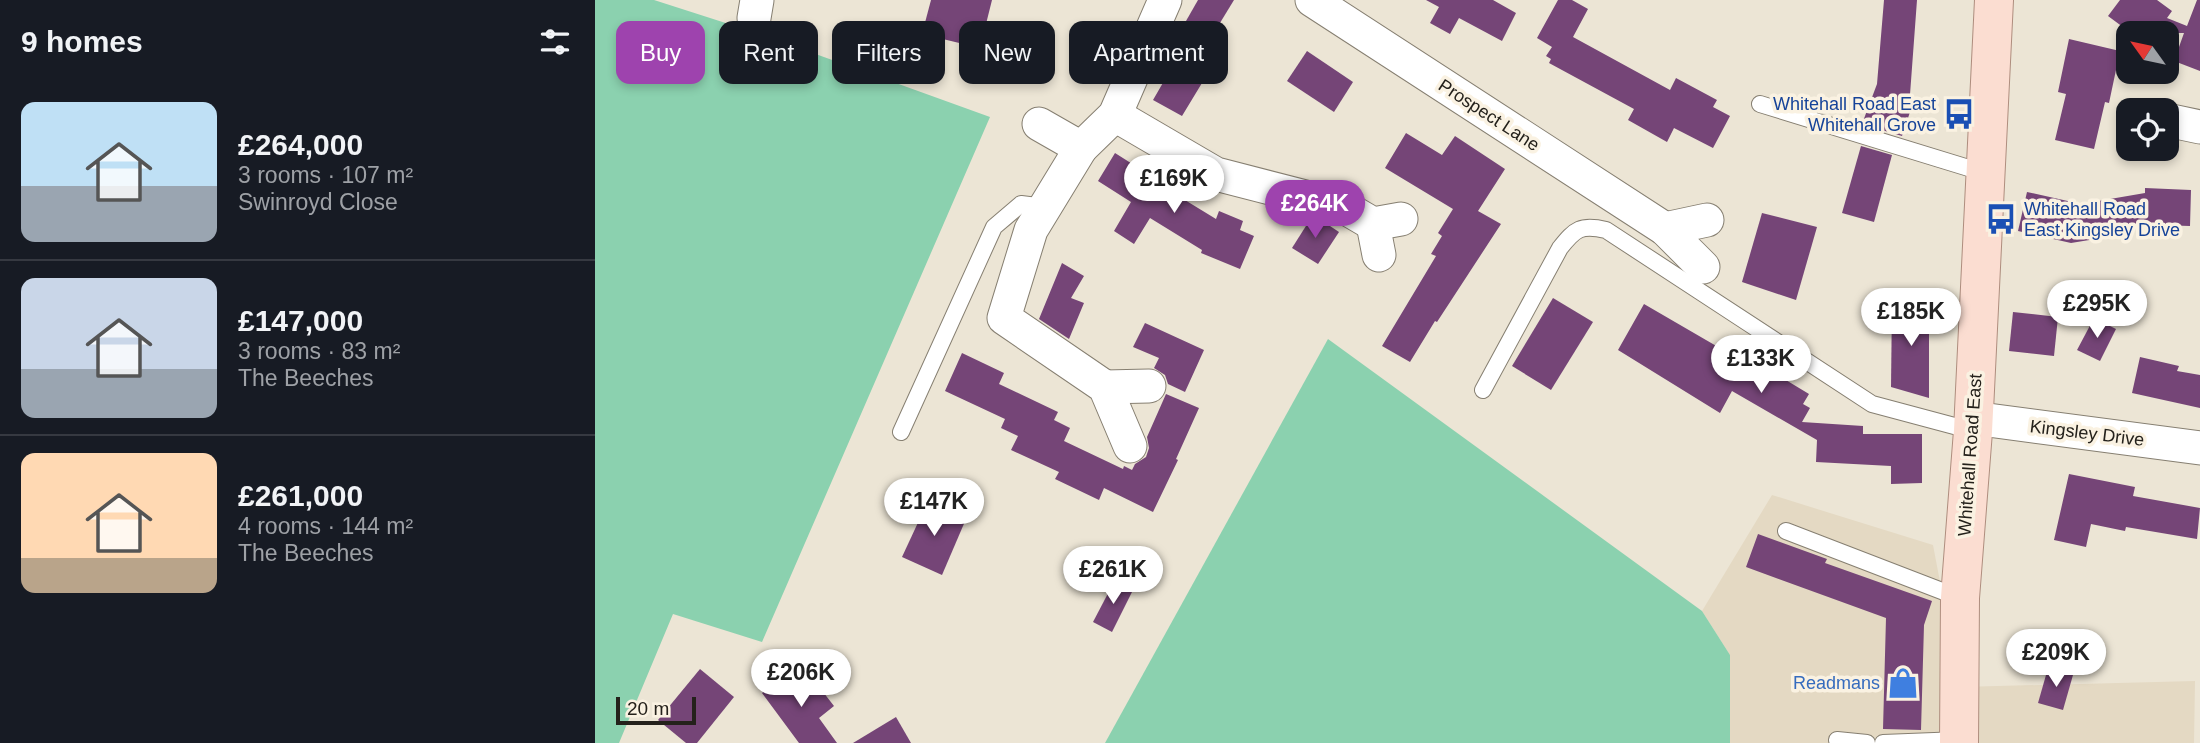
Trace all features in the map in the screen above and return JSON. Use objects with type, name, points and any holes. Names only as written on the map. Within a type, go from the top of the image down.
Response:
[{"type":"main road","name":"Whitehall Road East","points":[[1959,741],[1959,598],[1973,425],[1994,0]]},
{"type":"street","points":[[1130,446],[1105,387],[1005,317],[1031,230],[1081,148],[1115,115],[1165,0]]},
{"type":"street","name":"Prospect Lane","points":[[1312,0],[1665,229],[1703,267]]},
{"type":"street","points":[[1115,115],[1216,174],[1344,207],[1384,233]]},
{"type":"street","points":[[2179,123],[2200,127]]},
{"type":"street","points":[[1039,124],[1081,148]]},
{"type":"street","points":[[1665,229],[1707,220]]},
{"type":"street","points":[[1105,387],[1149,386]]},
{"type":"street","name":"Kingsley Drive","points":[[1973,425],[2200,448]]},
{"type":"lane","points":[[1760,104],[1985,173]]},
{"type":"lane","points":[[901,432],[994,227],[1021,204],[1045,207]]},
{"type":"lane","points":[[1483,390],[1560,248],[1573,232],[1590,226],[1606,230],[1871,404],[1973,425]]},
{"type":"lane","points":[[1786,531],[1959,598]]},
{"type":"lane","points":[[1837,740],[1867,743]]},
{"type":"lane","points":[[1883,743],[1959,741]]},
{"type":"shaded area","points":[[1772,495],[1933,545],[1960,687],[2195,681],[2194,743],[1730,743],[1730,655],[1702,611]]},
{"type":"green space","points":[[595,0],[654,0],[719,21],[719,84],[818,84],[818,55],[832,60],[832,84],[899,84],[990,117],[762,642],[673,614],[619,743],[595,743]]},
{"type":"green space","points":[[1328,339],[1702,611],[1730,655],[1730,743],[1105,743]]},
{"type":"building","points":[[931,0],[992,0],[987,21],[959,21],[959,43],[945,40],[945,21],[925,21]]},
{"type":"building","points":[[1198,0],[1234,0],[1221,21],[1186,21]]},
{"type":"building","points":[[1426,0],[1493,0],[1516,13],[1502,41],[1459,18],[1450,34],[1430,23],[1439,7]]},
{"type":"building","points":[[1558,0],[1572,0],[1588,9],[1573,37],[1670,90],[1676,78],[1717,100],[1713,107],[1730,116],[1713,148],[1674,128],[1667,142],[1628,120],[1634,109],[1549,63],[1551,59],[1546,56],[1552,47],[1537,38]]},
{"type":"building","points":[[1884,0],[1917,0],[1911,109],[1902,136],[1862,124],[1877,84]]},
{"type":"building","points":[[2120,0],[2157,0],[2172,11],[2167,18],[2174,21],[2116,22],[2108,16]]},
{"type":"building","points":[[2197,0],[2200,0],[2200,71],[2179,63],[2179,47],[2184,33],[2179,33],[2179,23],[2187,26]]},
{"type":"building","points":[[2069,39],[2116,50],[2116,70],[2109,103],[2105,102],[2094,149],[2055,140],[2066,94],[2058,92]]},
{"type":"building","points":[[1307,51],[1353,82],[1334,112],[1287,81]]},
{"type":"building","points":[[1162,84],[1201,84],[1182,116],[1153,100]]},
{"type":"building","points":[[1406,133],[1442,155],[1455,136],[1505,169],[1478,211],[1501,224],[1410,362],[1382,346],[1436,256],[1431,254],[1442,236],[1438,233],[1453,209],[1385,168]]},
{"type":"building","points":[[1861,146],[1892,155],[1874,222],[1842,213]]},
{"type":"building","points":[[1115,153],[1145,172],[1144,175],[1216,219],[1219,211],[1243,221],[1240,230],[1254,236],[1240,269],[1201,253],[1202,250],[1150,218],[1134,244],[1114,231],[1131,202],[1098,181]]},
{"type":"building","points":[[2145,188],[2191,190],[2190,226],[2125,224],[2126,234],[2071,243],[2018,231],[2027,192],[2081,204],[2145,193]]},
{"type":"building","points":[[1762,213],[1817,227],[1796,300],[1742,282]]},
{"type":"building","points":[[1311,218],[1324,222],[1339,232],[1318,264],[1292,248]]},
{"type":"building","points":[[1062,263],[1084,276],[1071,298],[1084,303],[1069,339],[1039,319]]},
{"type":"building","points":[[1553,298],[1593,322],[1551,390],[1512,366]]},
{"type":"building","points":[[1892,302],[1929,302],[1929,398],[1891,387]]},
{"type":"building","points":[[1644,304],[1768,376],[1771,371],[1809,394],[1803,404],[1810,408],[1802,422],[1863,426],[1863,434],[1922,434],[1922,483],[1891,484],[1891,466],[1816,462],[1817,440],[1732,391],[1720,413],[1618,350]]},
{"type":"building","points":[[2013,312],[2058,317],[2054,356],[2009,351]]},
{"type":"building","points":[[2094,318],[2116,329],[2100,361],[2077,350]]},
{"type":"building","points":[[1145,323],[1204,350],[1185,392],[1168,384],[1165,375],[1154,368],[1159,358],[1133,347]]},
{"type":"building","points":[[962,353],[1004,373],[999,384],[1058,412],[1054,420],[1070,428],[1064,441],[1123,469],[1124,466],[1132,470],[1135,464],[1146,457],[1149,448],[1147,437],[1166,394],[1199,408],[1153,512],[1104,488],[1099,500],[1055,479],[1059,472],[1011,450],[1018,436],[1001,428],[1005,419],[945,391]]},
{"type":"building","points":[[2140,357],[2179,366],[2177,371],[2200,375],[2200,408],[2132,393]]},
{"type":"building","points":[[2069,474],[2135,487],[2133,496],[2200,508],[2197,539],[2126,527],[2125,531],[2091,524],[2086,547],[2054,540]]},
{"type":"building","points":[[928,501],[966,519],[942,575],[902,557]]},
{"type":"building","points":[[1758,534],[1827,559],[1825,563],[1932,601],[1924,625],[1921,730],[1883,729],[1886,618],[1746,567]]},
{"type":"building","points":[[1115,580],[1133,590],[1112,632],[1093,622]]},
{"type":"building","points":[[2048,668],[2073,675],[2063,710],[2038,703]]},
{"type":"building","points":[[700,669],[734,697],[697,743],[686,743],[658,720]]},
{"type":"building","points":[[794,670],[812,695],[820,688],[834,706],[819,718],[837,743],[799,743],[762,693]]},
{"type":"building","points":[[896,717],[911,743],[853,743]]},
{"type":"place","name":"Whitehall Road East Whitehall Grove","points":[[1959,114]]},
{"type":"place","name":"Whitehall Road East Kingsley Drive","points":[[2001,219]]},
{"type":"place","name":"Readmans","points":[[1903,683]]}]
